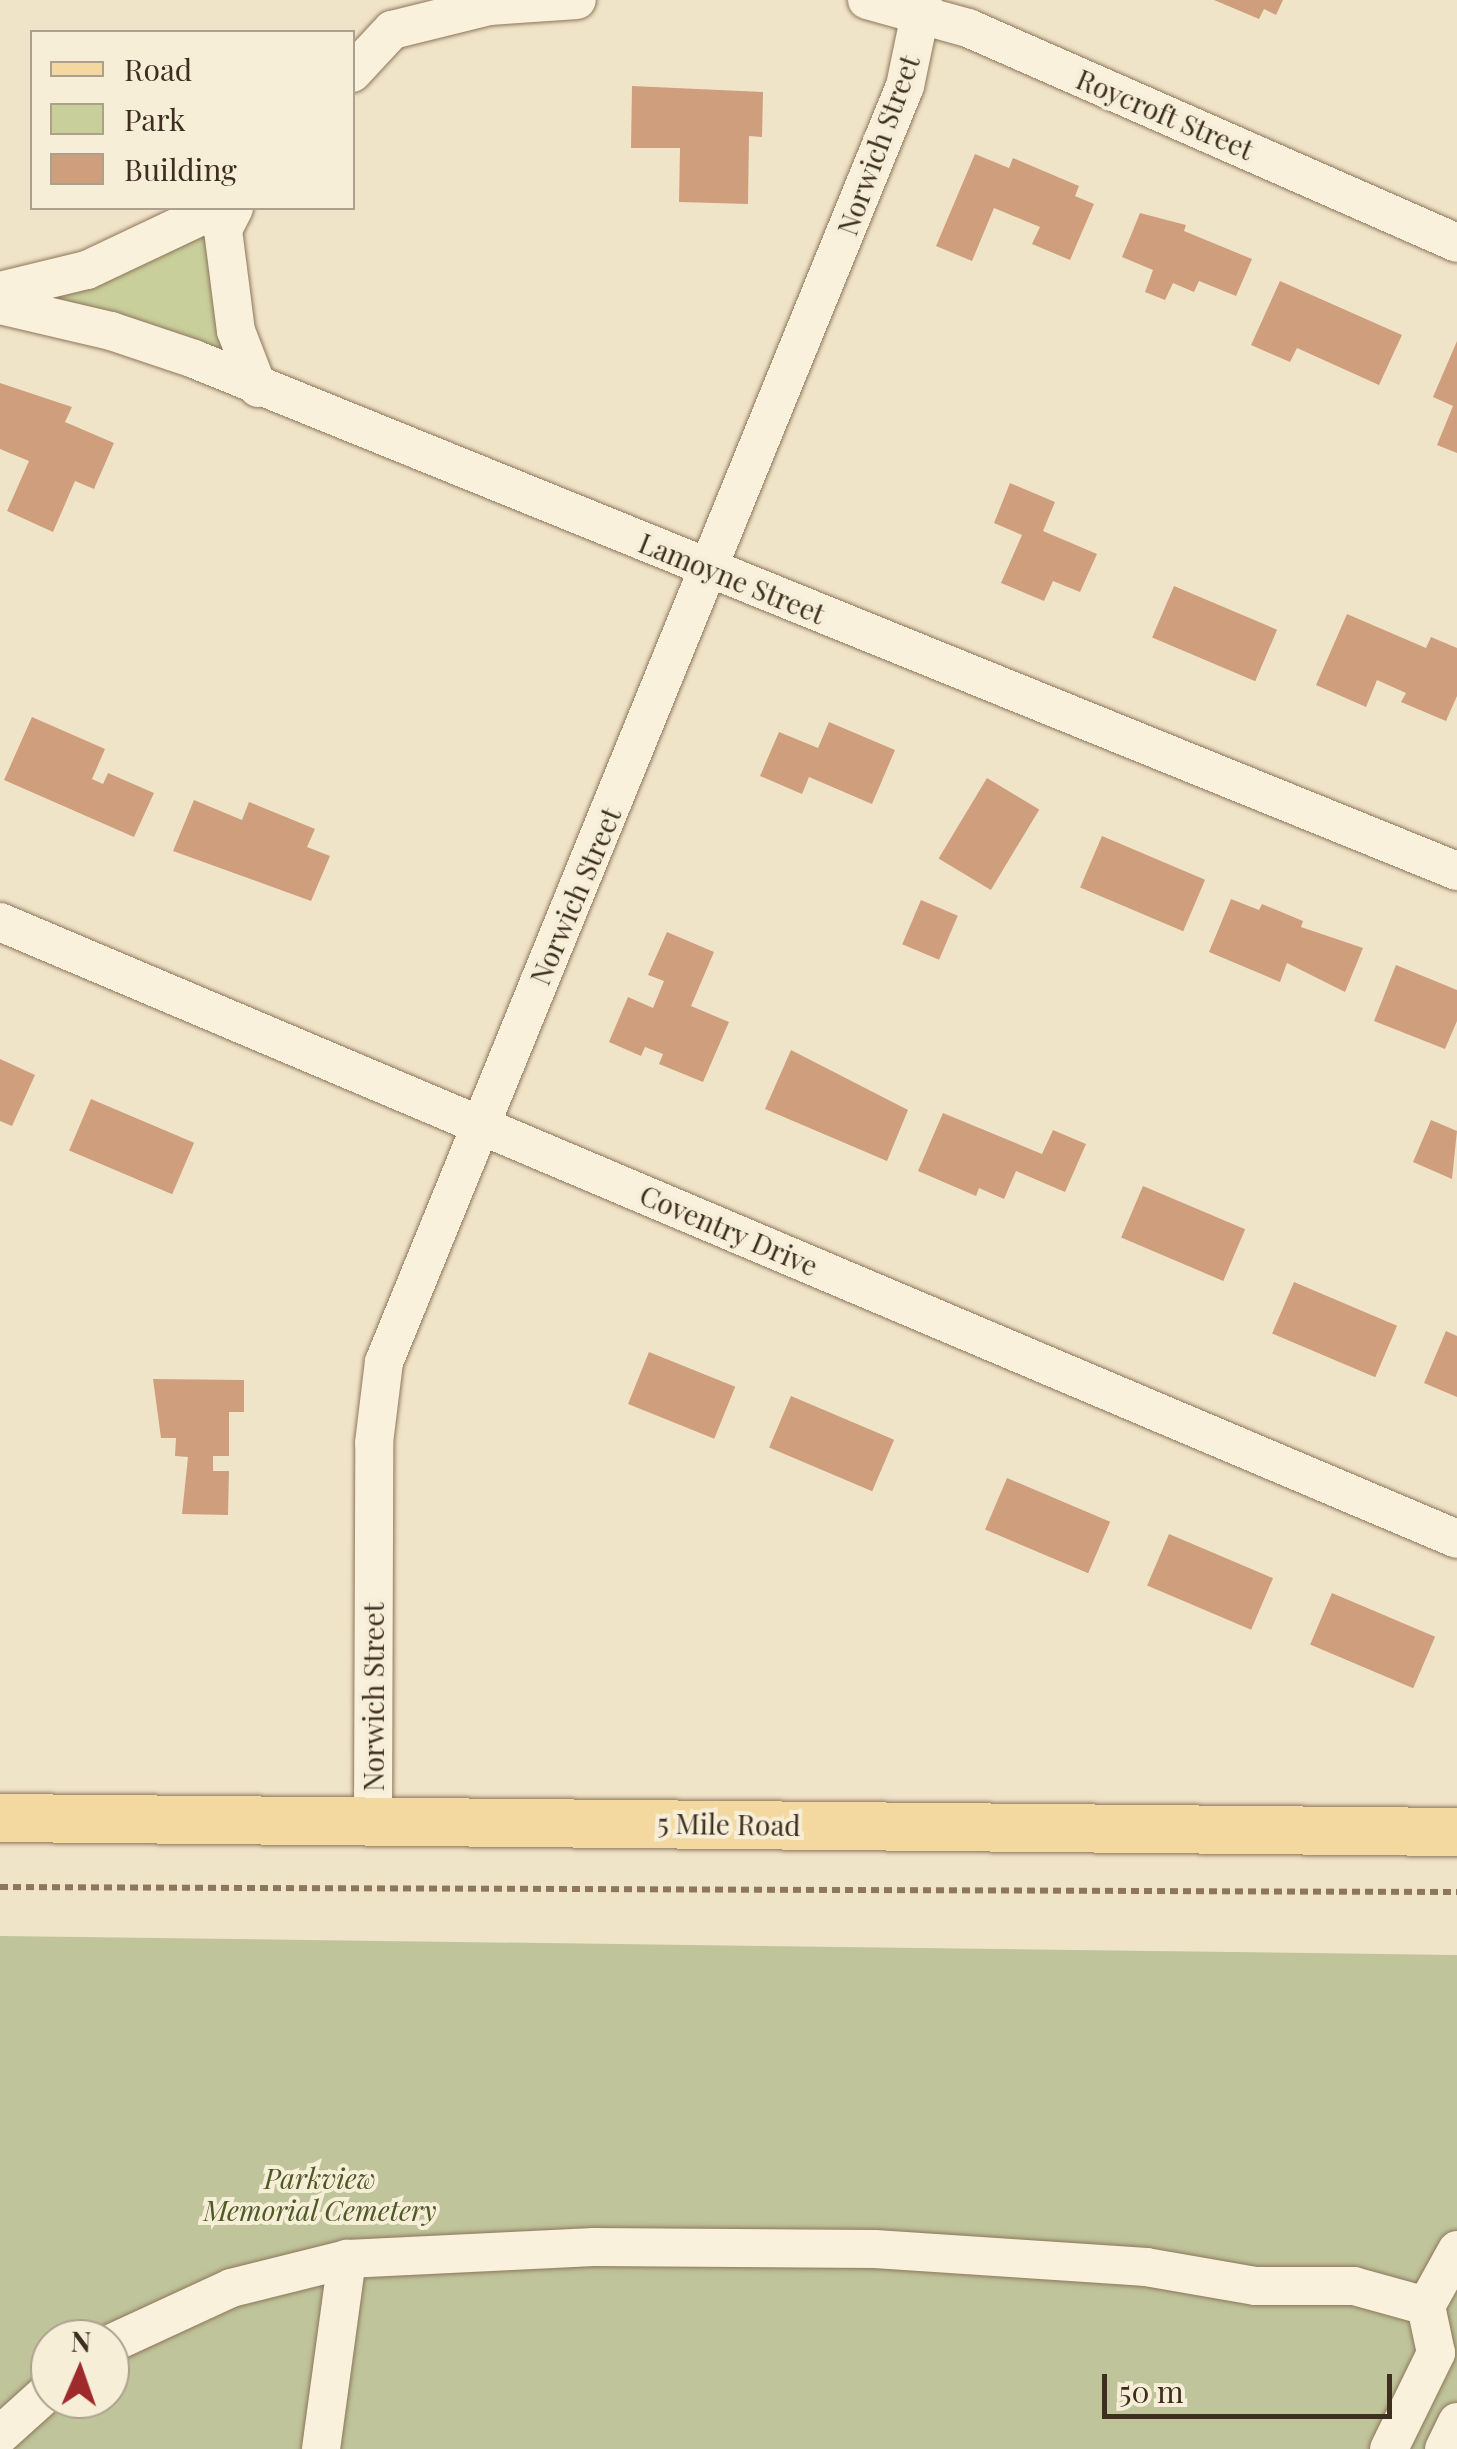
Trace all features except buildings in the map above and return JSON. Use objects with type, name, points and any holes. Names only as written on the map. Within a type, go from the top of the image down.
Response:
[{"type":"main road","name":"5 Mile Road","points":[[0,1818],[1457,1832]]},
{"type":"street","points":[[355,69],[387,15],[576,0]]},
{"type":"street","name":"Roycroft Street","points":[[867,0],[923,6],[1457,243]]},
{"type":"street","name":"Norwich Street","points":[[372,1820],[376,1403],[403,1305],[712,570],[905,86],[923,6]]},
{"type":"street","points":[[0,291],[86,270],[214,210]]},
{"type":"street","points":[[233,210],[223,230],[236,330],[258,388]]},
{"type":"street","name":"Lamoyne Street","points":[[0,305],[111,331],[258,388],[1457,871]]},
{"type":"street","name":"Coventry Drive","points":[[0,922],[1457,1539]]},
{"type":"street","points":[[130,2335],[231,2288],[347,2259],[594,2248],[875,2250],[1146,2267],[1254,2286],[1354,2286],[1426,2306]]},
{"type":"street","points":[[1426,2306],[1457,2250]]},
{"type":"street","points":[[321,2449],[347,2259]]},
{"type":"street","points":[[1389,2449],[1446,2358],[1426,2306]]},
{"type":"street","points":[[0,2435],[30,2408]]},
{"type":"street","points":[[1444,2449],[1457,2422]]},
{"type":"path","points":[[0,1887],[1457,1892]]},
{"type":"green space","points":[[218,210],[258,388],[0,291]]},
{"type":"green space","name":"Parkview Memorial Cemetery","points":[[0,1936],[1457,1955],[1457,2449],[0,2449]]}]
